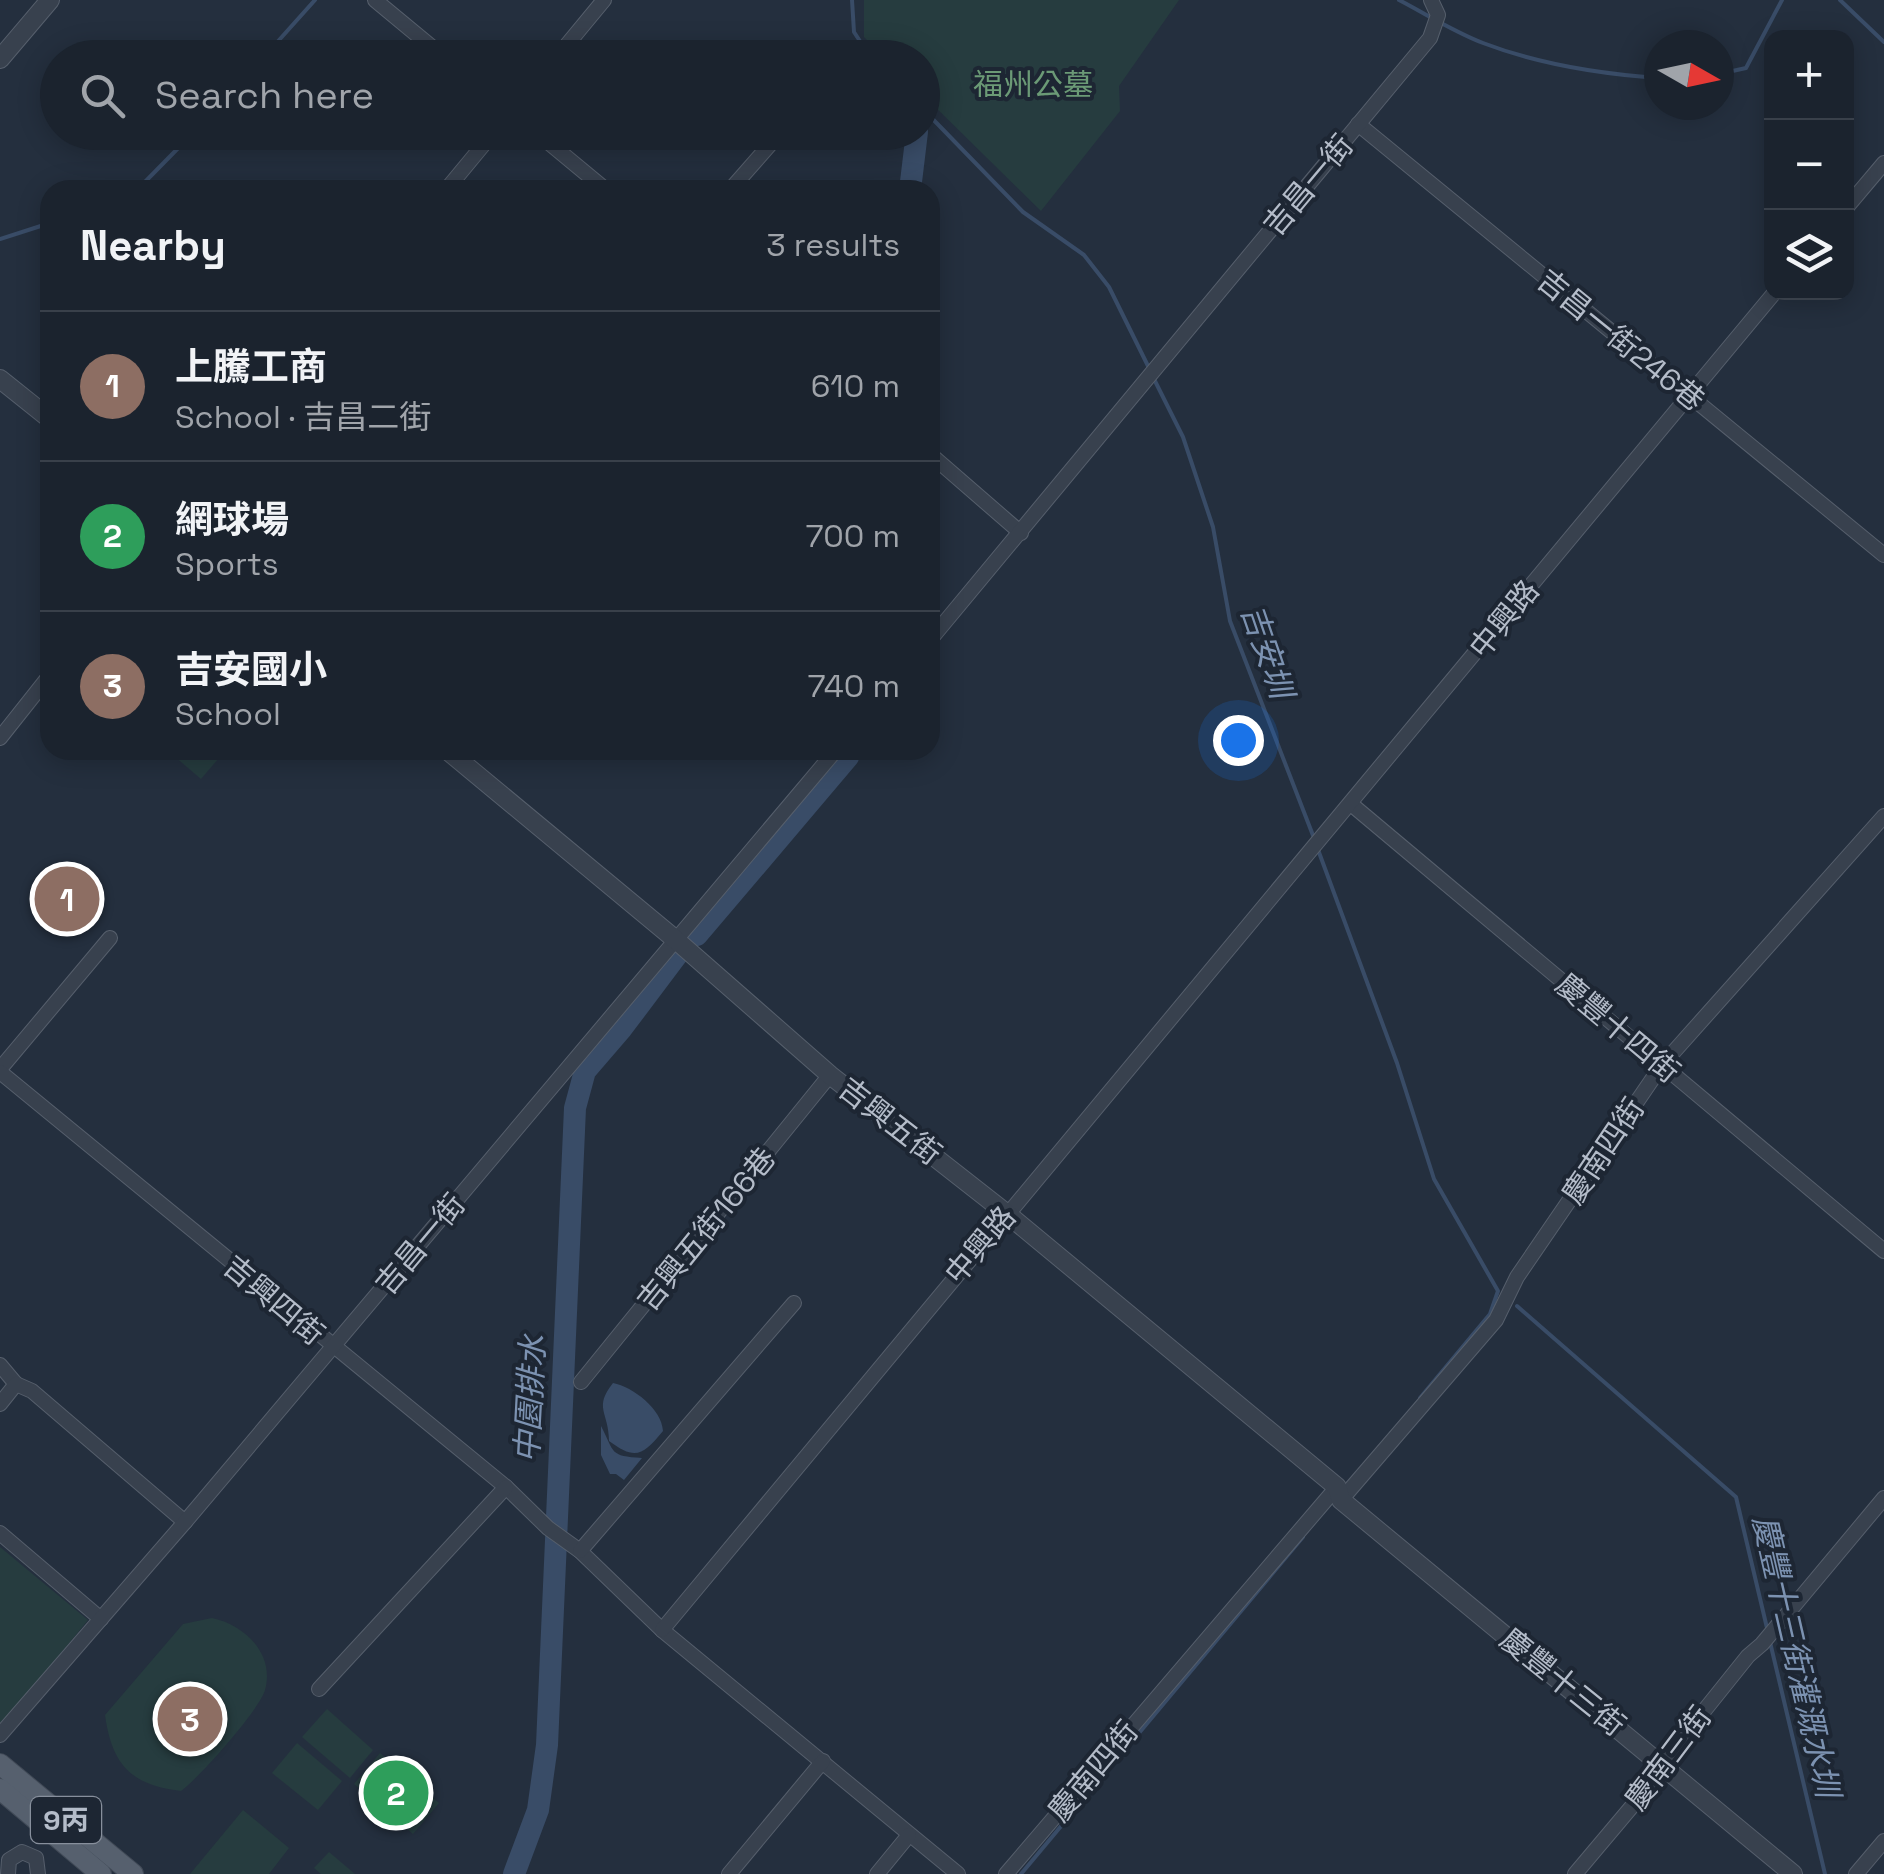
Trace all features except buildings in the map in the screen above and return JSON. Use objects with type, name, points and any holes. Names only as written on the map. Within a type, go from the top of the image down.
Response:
[{"type":"main road","name":"9丙","points":[[0,1764],[101,1874]]},
{"type":"main road","name":"9丙","points":[[0,1789],[133,1874]]},
{"type":"street","points":[[0,59],[50,0]]},
{"type":"street","points":[[375,0],[423,40]]},
{"type":"street","points":[[571,40],[604,0]]},
{"type":"street","name":"吉昌一街","points":[[1021,533],[1430,38],[1438,15],[1431,0]]},
{"type":"street","name":"吉昌一街246巷","points":[[1358,124],[1884,555]]},
{"type":"street","points":[[454,180],[479,150]]},
{"type":"street","points":[[558,150],[594,180]]},
{"type":"street","points":[[739,180],[765,150]]},
{"type":"street","points":[[1854,199],[1884,163]]},
{"type":"street","name":"中興路","points":[[662,1630],[1768,300]]},
{"type":"street","points":[[0,379],[40,411]]},
{"type":"street","points":[[940,463],[1021,533],[940,628]]},
{"type":"street","points":[[0,738],[40,688]]},
{"type":"street","name":"吉興五街","points":[[459,760],[830,1074],[1006,1213],[1339,1494]]},
{"type":"street","name":"吉昌一街","points":[[0,1735],[186,1522],[828,760]]},
{"type":"street","name":"慶豐十四街","points":[[1350,804],[1884,1251]]},
{"type":"street","name":"慶南四街","points":[[1006,1874],[1496,1320],[1516,1276],[1662,1064],[1884,816]]},
{"type":"street","points":[[0,1070],[110,938]]},
{"type":"street","name":"吉興四街","points":[[0,1070],[506,1487],[583,1555]]},
{"type":"street","name":"吉興五街166巷","points":[[581,1382],[830,1074]]},
{"type":"street","points":[[794,1303],[583,1555],[662,1630],[958,1874]]},
{"type":"street","points":[[0,1365],[16,1384],[32,1392],[186,1522]]},
{"type":"street","points":[[0,1404],[16,1384]]},
{"type":"street","points":[[319,1689],[506,1487]]},
{"type":"street","name":"慶豐十三街","points":[[1339,1494],[1794,1874]]},
{"type":"street","name":"慶南三街","points":[[1575,1874],[1666,1766],[1676,1745],[1748,1656],[1884,1498]]},
{"type":"street","points":[[0,1534],[100,1619]]},
{"type":"street","points":[[729,1874],[823,1761]]},
{"type":"street","points":[[8,1874],[9,1860],[17,1853],[28,1852],[37,1866],[59,1826]]},
{"type":"street","points":[[877,1874],[909,1836]]},
{"type":"street","points":[[1856,1874],[1884,1840]]},
{"type":"green space","name":"福州公墓","points":[[864,0],[1179,0],[1119,86],[1120,111],[1041,211],[940,112],[940,40],[864,37]]},
{"type":"green space","points":[[179,760],[217,760],[201,779]]},
{"type":"green space","points":[[0,1547],[88,1620],[0,1728]]},
{"type":"green space","points":[[212,1618],[236,1627],[255,1643],[266,1665],[265,1690],[228,1743],[181,1791],[149,1784],[127,1770],[119,1759],[105,1715],[183,1624]]},
{"type":"green space","points":[[327,1709],[373,1750],[350,1778],[302,1737]]},
{"type":"green space","points":[[297,1743],[342,1781],[318,1810],[272,1773]]},
{"type":"green space","points":[[380,1753],[439,1803],[413,1834],[354,1784]]},
{"type":"green space","points":[[243,1810],[289,1848],[269,1874],[190,1874]]},
{"type":"green space","points":[[329,1852],[355,1874],[321,1874],[314,1868]]},
{"type":"water","points":[[613,1383],[645,1400],[658,1415],[663,1431],[644,1450],[633,1453],[609,1441],[603,1405]]},
{"type":"water","points":[[601,1426],[614,1451],[642,1458],[624,1480],[610,1474],[601,1455]]},
{"type":"waterway","name":"吉安圳","points":[[279,40],[315,0]]},
{"type":"waterway","name":"吉安圳","points":[[852,0],[854,32],[859,40]]},
{"type":"waterway","points":[[1399,0],[1461,34],[1526,57],[1644,77]]},
{"type":"waterway","points":[[1734,71],[1746,68],[1782,0]]},
{"type":"waterway","points":[[1840,0],[1884,42]]},
{"type":"waterway","name":"吉安圳","points":[[940,127],[1023,212],[1084,255],[1109,287],[1149,368]]},
{"type":"waterway","name":"吉安圳","points":[[147,180],[176,150]]},
{"type":"waterway","name":"中園排水","points":[[911,180],[915,150]]},
{"type":"waterway","name":"吉安圳","points":[[0,239],[40,226]]},
{"type":"waterway","name":"吉安圳","points":[[1153,377],[1183,437],[1213,527],[1230,621],[1314,838]]},
{"type":"waterway","name":"中園排水","points":[[697,935],[845,760]]},
{"type":"waterway","name":"吉安圳","points":[[1317,847],[1397,1063],[1434,1179],[1498,1291],[1490,1314],[1420,1398]]},
{"type":"waterway","name":"中園排水","points":[[514,1874],[538,1810],[547,1745],[575,1108],[585,1071],[677,955]]},
{"type":"waterway","name":"慶豐十三街灌溉水圳","points":[[1517,1306],[1736,1497],[1767,1628]]},
{"type":"waterway","points":[[1021,1874],[1303,1537]]},
{"type":"waterway","name":"慶豐十三街灌溉水圳","points":[[1770,1642],[1825,1874]]},
{"type":"place","name":"上騰工商","points":[[67,899]]},
{"type":"place","name":"吉安國小","points":[[190,1719]]},
{"type":"place","name":"網球場","points":[[396,1793]]}]
